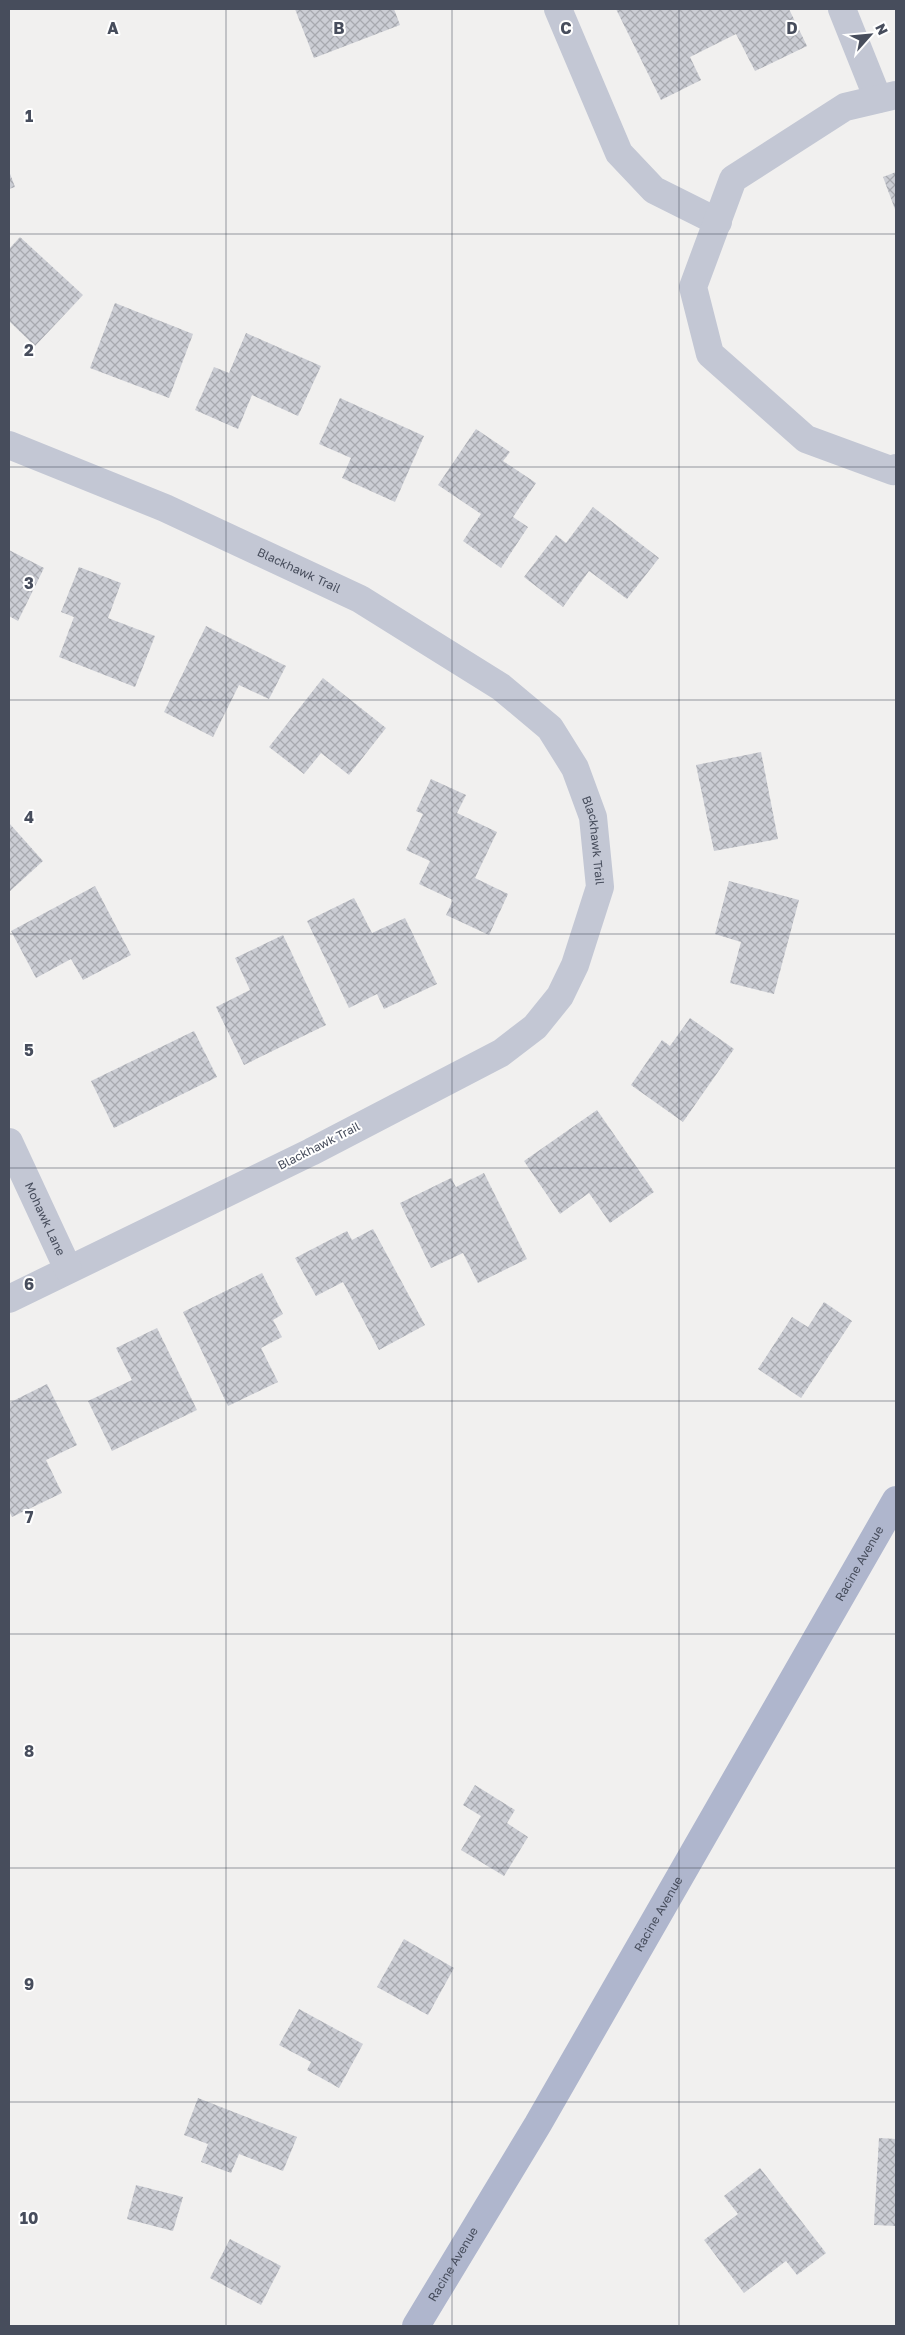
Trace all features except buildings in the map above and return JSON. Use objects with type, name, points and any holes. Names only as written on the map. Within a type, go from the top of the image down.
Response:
[{"type":"main road","name":"Racine Avenue","points":[[416,2326],[543,2115],[896,1500]]},
{"type":"street","points":[[558,9],[619,153],[654,190],[718,222]]},
{"type":"street","points":[[842,9],[887,98],[845,107],[734,179],[693,287],[710,354],[806,439],[893,471],[896,468]]},
{"type":"street","name":"Blackhawk Trail","points":[[9,445],[165,508],[360,599],[501,687],[550,728],[575,768],[593,817],[600,887],[575,965],[560,996],[535,1027],[501,1053],[311,1152],[9,1299]]},
{"type":"street","name":"Mohawk Lane","points":[[9,1142],[68,1269]]}]
